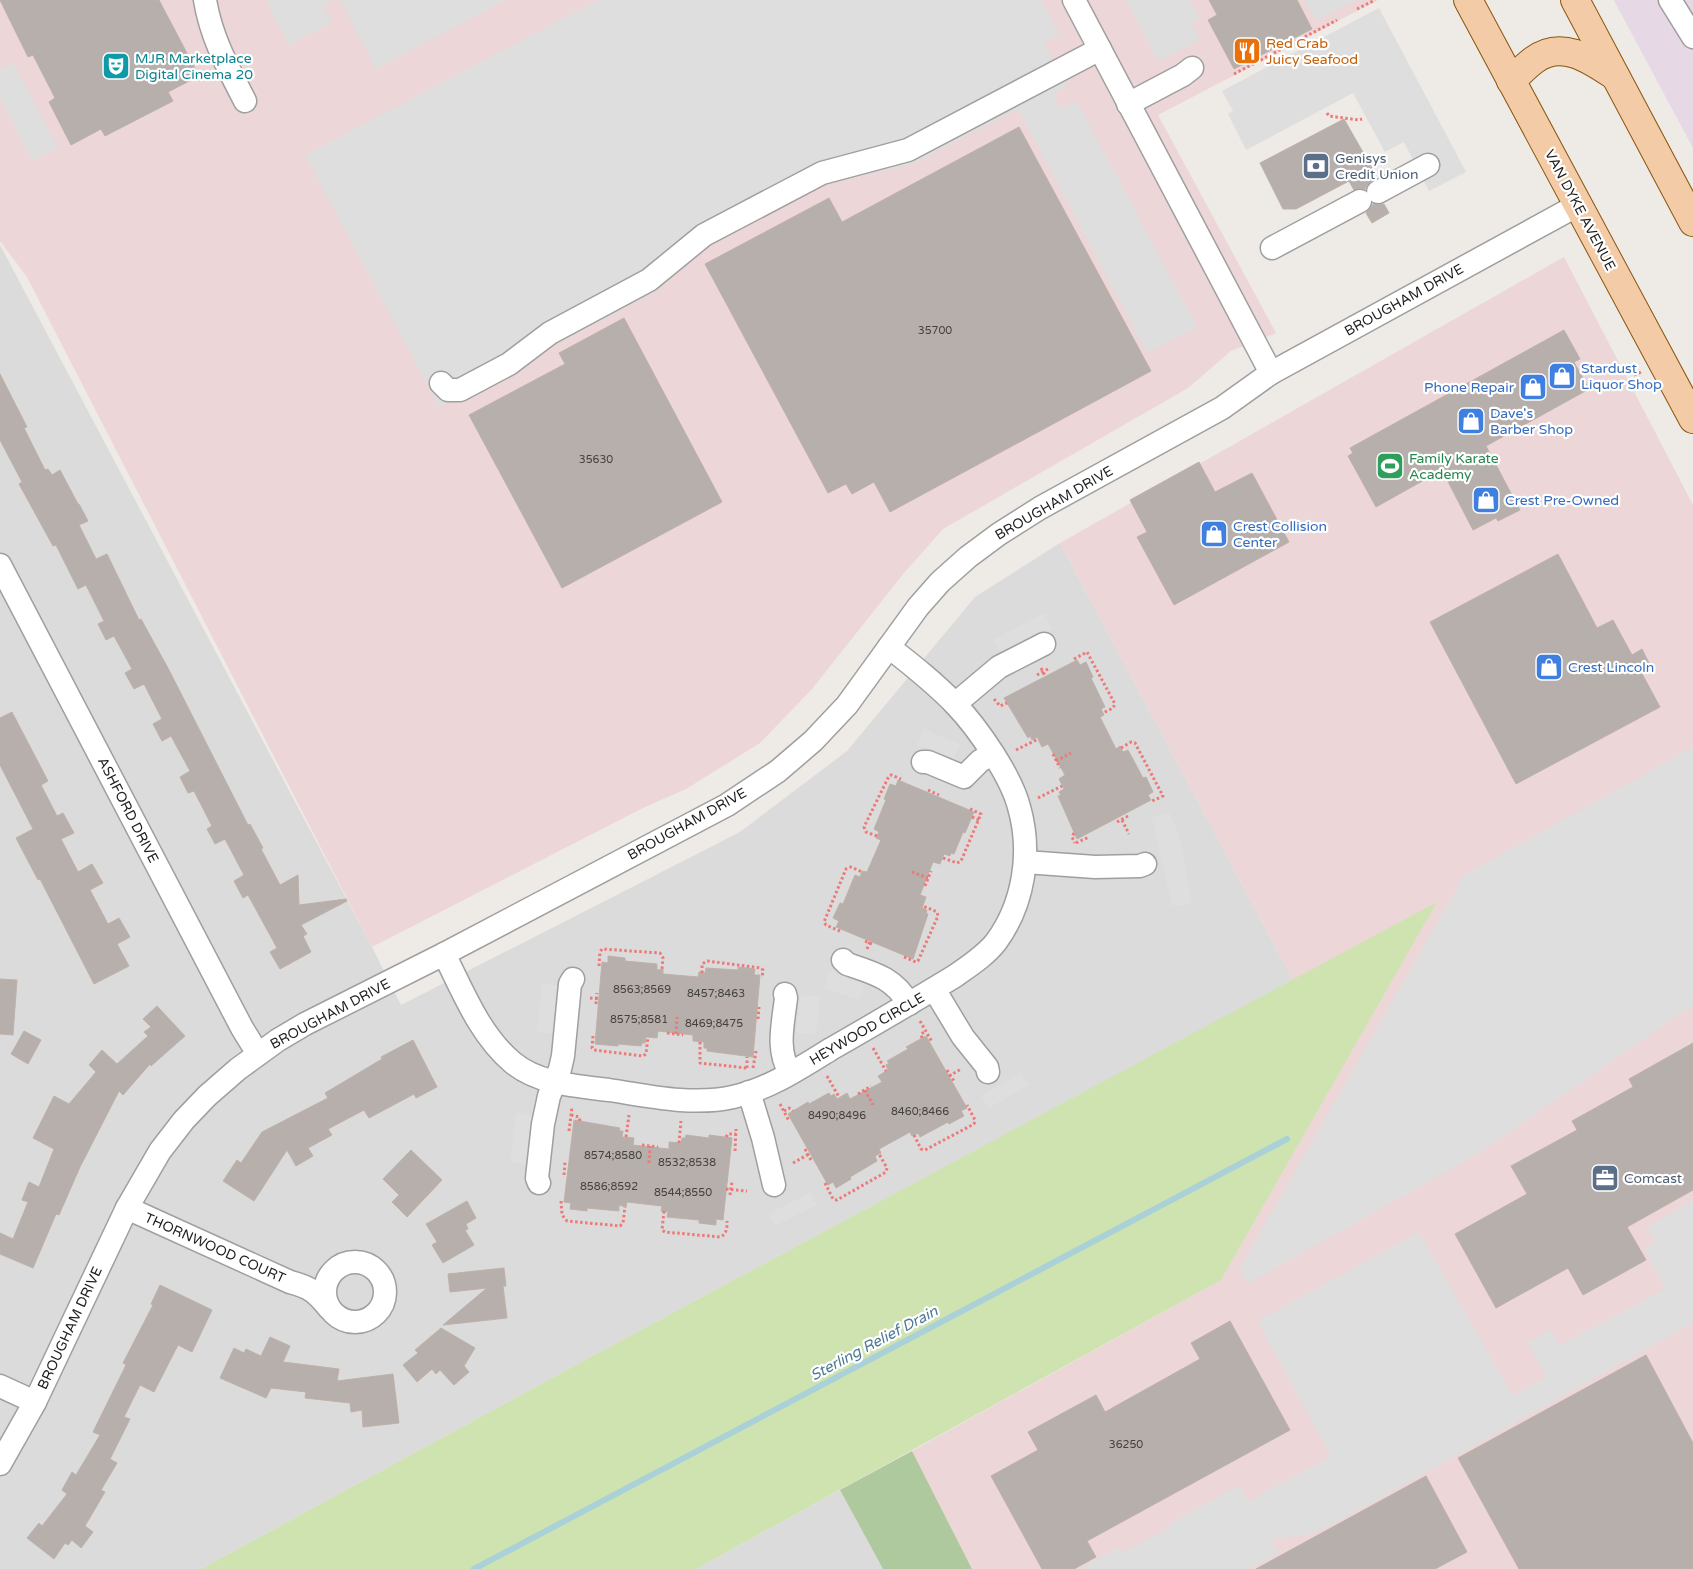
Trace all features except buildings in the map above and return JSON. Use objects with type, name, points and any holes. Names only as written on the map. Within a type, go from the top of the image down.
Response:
[{"type":"main road","name":"VAN DYKE AVENUE","points":[[1468,0],[1693,419]]},
{"type":"main road","points":[[1575,0],[1693,222]]},
{"type":"main road","points":[[1511,81],[1535,59],[1550,52],[1567,52],[1586,57],[1616,77]]},
{"type":"street","points":[[205,0],[218,48],[245,101]]},
{"type":"street","points":[[1074,0],[1271,373]]},
{"type":"street","points":[[1670,0],[1693,37]]},
{"type":"street","points":[[441,383],[448,390],[460,390],[510,364],[550,333],[649,280],[704,235],[822,173],[908,150],[1100,49]]},
{"type":"street","points":[[1128,104],[1183,75],[1192,68]]},
{"type":"street","points":[[1272,248],[1428,165]]},
{"type":"street","name":"BROUGHAM DRIVE","points":[[0,1464],[35,1402],[127,1208],[160,1151],[184,1120],[217,1087],[258,1054],[305,1024],[444,954],[727,805],[778,771],[813,741],[847,705],[918,607],[940,582],[968,557],[999,534],[1040,508],[1222,408],[1271,373],[1578,205]]},
{"type":"street","name":"ASHFORD DRIVE","points":[[0,565],[242,1028],[258,1054]]},
{"type":"street","points":[[955,704],[991,673],[1044,644]]},
{"type":"street","name":"HEYWOOD CIRCLE","points":[[444,954],[481,1026],[495,1045],[523,1070],[555,1082],[681,1099],[709,1100],[732,1097],[771,1084],[914,1012],[934,989],[969,966],[995,943],[1006,926],[1016,903],[1022,882],[1025,862],[1024,832],[1020,808],[1010,785],[1003,752],[914,666],[889,647]]},
{"type":"street","points":[[923,762],[928,762],[964,776],[980,761],[1003,752]]},
{"type":"street","points":[[1025,862],[1095,867],[1140,866],[1145,864]]},
{"type":"street","points":[[843,960],[847,964],[880,975],[891,982],[902,992],[914,1012]]},
{"type":"street","points":[[538,1183],[543,1124],[549,1096],[563,1056],[570,984],[573,979]]},
{"type":"street","points":[[934,989],[963,1037],[987,1068],[988,1072]]},
{"type":"street","points":[[785,994],[782,1054],[790,1074]]},
{"type":"street","points":[[749,1092],[763,1138],[774,1185]]},
{"type":"street","name":"THORNWOOD COURT","points":[[127,1208],[290,1282],[304,1285],[318,1294],[335,1315],[344,1320],[353,1322],[363,1321],[372,1317],[379,1311],[384,1302],[384,1283],[372,1266],[362,1262],[352,1261],[342,1264],[319,1281],[304,1285]]},
{"type":"street","points":[[329,1308],[325,1299],[324,1289],[327,1279],[333,1270]]},
{"type":"street","points":[[0,1386],[35,1402]]},
{"type":"path","points":[[1357,9],[1375,0]]},
{"type":"path","points":[[1234,74],[1337,20]]},
{"type":"path","points":[[1327,113],[1329,116],[1362,119]]},
{"type":"path","points":[[1074,659],[1087,652],[1115,704],[1113,708],[1103,713]]},
{"type":"path","points":[[1037,675],[1048,669]]},
{"type":"path","points":[[994,698],[1000,706],[1007,703]]},
{"type":"path","points":[[1003,752],[1038,739]]},
{"type":"path","points":[[1121,748],[1132,742],[1135,743],[1163,796],[1152,801]]},
{"type":"path","points":[[1056,761],[1071,753]]},
{"type":"path","points":[[1053,754],[1060,768]]},
{"type":"path","points":[[877,836],[866,832],[864,827],[889,776],[901,779]]},
{"type":"path","points":[[1037,799],[1062,786]]},
{"type":"path","points":[[928,790],[940,795]]},
{"type":"path","points":[[943,858],[959,863],[981,814],[968,808]]},
{"type":"path","points":[[1117,822],[1128,816]]},
{"type":"path","points":[[972,817],[979,820]]},
{"type":"path","points":[[1122,820],[1129,834]]},
{"type":"path","points":[[1074,833],[1072,837],[1075,844]]},
{"type":"path","points":[[840,931],[826,925],[824,922],[846,869],[851,867],[862,872]]},
{"type":"path","points":[[925,886],[931,871]]},
{"type":"path","points":[[912,872],[928,878]]},
{"type":"path","points":[[904,957],[916,962],[939,914],[923,906]]},
{"type":"path","points":[[864,941],[874,945]]},
{"type":"path","points":[[599,966],[602,949],[660,953],[663,958],[662,969]]},
{"type":"path","points":[[915,953],[921,955]]},
{"type":"path","points":[[702,973],[702,964],[707,961],[761,968],[763,970],[762,978]]},
{"type":"path","points":[[596,1004],[597,994]]},
{"type":"path","points":[[758,1019],[760,1007]]},
{"type":"path","points":[[914,1012],[932,1042]]},
{"type":"path","points":[[676,1034],[678,1017]]},
{"type":"path","points":[[922,1038],[921,1034],[926,1031]]},
{"type":"path","points":[[667,1033],[683,1035]]},
{"type":"path","points":[[593,1036],[592,1050],[646,1056],[648,1038]]},
{"type":"path","points":[[700,1042],[700,1063],[753,1069],[756,1050]]},
{"type":"path","points":[[600,1045],[600,1051]]},
{"type":"path","points":[[872,1047],[886,1071]]},
{"type":"path","points":[[747,1068],[748,1057]]},
{"type":"path","points":[[950,1075],[966,1066]]},
{"type":"path","points":[[947,1070],[954,1081]]},
{"type":"path","points":[[826,1074],[839,1098]]},
{"type":"path","points":[[858,1094],[871,1086]]},
{"type":"path","points":[[865,1090],[873,1105]]},
{"type":"path","points":[[780,1101],[790,1121]]},
{"type":"path","points":[[569,1131],[572,1104]]},
{"type":"path","points":[[914,1135],[921,1149],[925,1150],[974,1124],[975,1120],[967,1105]]},
{"type":"path","points":[[784,1111],[789,1108],[793,1111]]},
{"type":"path","points":[[626,1137],[629,1111]]},
{"type":"path","points":[[571,1115],[579,1117],[580,1121]]},
{"type":"path","points":[[679,1143],[682,1117]]},
{"type":"path","points":[[735,1151],[736,1124]]},
{"type":"path","points":[[726,1137],[728,1134],[736,1134]]},
{"type":"path","points":[[642,1145],[658,1147]]},
{"type":"path","points":[[648,1163],[650,1146]]},
{"type":"path","points":[[805,1149],[812,1160]]},
{"type":"path","points":[[793,1163],[808,1154]]},
{"type":"path","points":[[824,1183],[834,1199],[837,1200],[886,1172],[887,1168],[879,1154]]},
{"type":"path","points":[[564,1175],[566,1162]]},
{"type":"path","points":[[730,1195],[732,1182]]},
{"type":"path","points":[[726,1189],[747,1191]]},
{"type":"path","points":[[561,1201],[562,1215],[567,1221],[620,1226],[623,1223],[625,1207]]},
{"type":"path","points":[[664,1211],[662,1230],[666,1232],[720,1237],[724,1235],[728,1221]]},
{"type":"shaded area","points":[[0,0],[1378,0],[1158,115],[1276,333],[1231,351],[1188,388],[943,529],[904,573],[812,689],[760,743],[686,789],[643,808],[372,947],[27,277],[0,241]]},
{"type":"shaded area","points":[[266,0],[334,0],[323,6],[332,22],[289,45]]},
{"type":"shaded area","points":[[340,0],[506,0],[376,69]]},
{"type":"shaded area","points":[[598,0],[1041,0],[1059,35],[1044,43],[1067,86],[1053,94],[1061,109],[1077,101],[1197,327],[1147,353],[1018,109],[911,165],[825,184],[695,254],[655,292],[439,407],[305,155]]},
{"type":"shaded area","points":[[1126,0],[1190,0],[1200,18],[1191,23],[1200,40],[1158,61]]},
{"type":"shaded area","points":[[1304,0],[1356,0],[1316,21]]},
{"type":"shaded area","points":[[1614,0],[1693,0],[1693,148],[1618,8]]},
{"type":"shaded area","points":[[1379,8],[1466,172],[1429,191],[1404,142],[1385,152],[1353,93],[1246,150],[1228,114],[1233,111],[1222,91]]},
{"type":"shaded area","points":[[13,62],[58,147],[32,161],[0,98],[0,70]]},
{"type":"shaded area","points":[[0,245],[401,1005],[740,832],[847,751],[975,597],[1060,543],[1293,980],[587,1359],[201,1569],[0,1569]]},
{"type":"shaded area","points":[[1564,257],[1693,505],[1693,1569],[972,1569],[912,1451],[1221,1280],[1436,903],[1293,980],[1060,543]]},
{"type":"shaded area","points":[[1044,613],[1052,629],[1002,656],[993,640]]},
{"type":"shaded area","points":[[924,729],[960,744],[953,760],[917,745]]},
{"type":"shaded area","points":[[1693,747],[1693,1005],[1478,1154],[1247,1284],[1239,1269],[1464,875]]},
{"type":"shaded area","points":[[1169,812],[1178,833],[1184,857],[1192,904],[1172,906],[1152,818]]},
{"type":"shaded area","points":[[830,970],[865,982],[859,1000],[824,988]]},
{"type":"shaded area","points":[[542,984],[561,986],[556,1034],[537,1032]]},
{"type":"shaded area","points":[[800,995],[820,997],[816,1034],[796,1033]]},
{"type":"shaded area","points":[[1021,1073],[1029,1085],[989,1108],[981,1096]]},
{"type":"shaded area","points":[[516,1113],[535,1115],[529,1164],[510,1162]]},
{"type":"shaded area","points":[[810,1192],[817,1205],[775,1226],[769,1214]]},
{"type":"shaded area","points":[[1693,1201],[1693,1323],[1330,1526],[1302,1536],[1272,1539],[1279,1554],[1248,1569],[1079,1569],[1119,1547],[1123,1552],[1170,1527],[1169,1524],[1239,1485],[1248,1501],[1331,1456],[1257,1321],[1419,1232],[1513,1396],[1546,1377],[1527,1342],[1550,1329],[1560,1345],[1665,1289],[1644,1249],[1655,1242],[1647,1227]]},
{"type":"shaded area","points":[[840,1490],[883,1569],[696,1569]]},
{"type":"green space","name":"Sterling Relief Drain","points":[[1437,902],[1221,1280],[696,1569],[201,1569],[587,1359]]},
{"type":"green space","points":[[912,1451],[972,1569],[883,1569],[840,1490]]},
{"type":"waterway","name":"Sterling Relief Drain","points":[[474,1569],[1287,1139]]},
{"type":"place","name":"Red Crab Juicy Seafood","points":[[1247,51]]},
{"type":"place","name":"MJR Marketplace Digital Cinema 20","points":[[116,66]]},
{"type":"place","name":"Genisys Credit Union","points":[[1316,166]]},
{"type":"place","name":"Stardust Liquor Shop","points":[[1562,376]]},
{"type":"place","name":"Phone Repair","points":[[1533,387]]},
{"type":"place","name":"Dave's Barber Shop","points":[[1471,421]]},
{"type":"place","name":"Family Karate Academy","points":[[1390,466]]},
{"type":"place","name":"Crest Pre-Owned","points":[[1486,500]]},
{"type":"place","name":"Crest Collision Center","points":[[1214,534]]},
{"type":"place","name":"Crest Lincoln","points":[[1549,667]]},
{"type":"place","name":"Comcast","points":[[1605,1178]]}]
